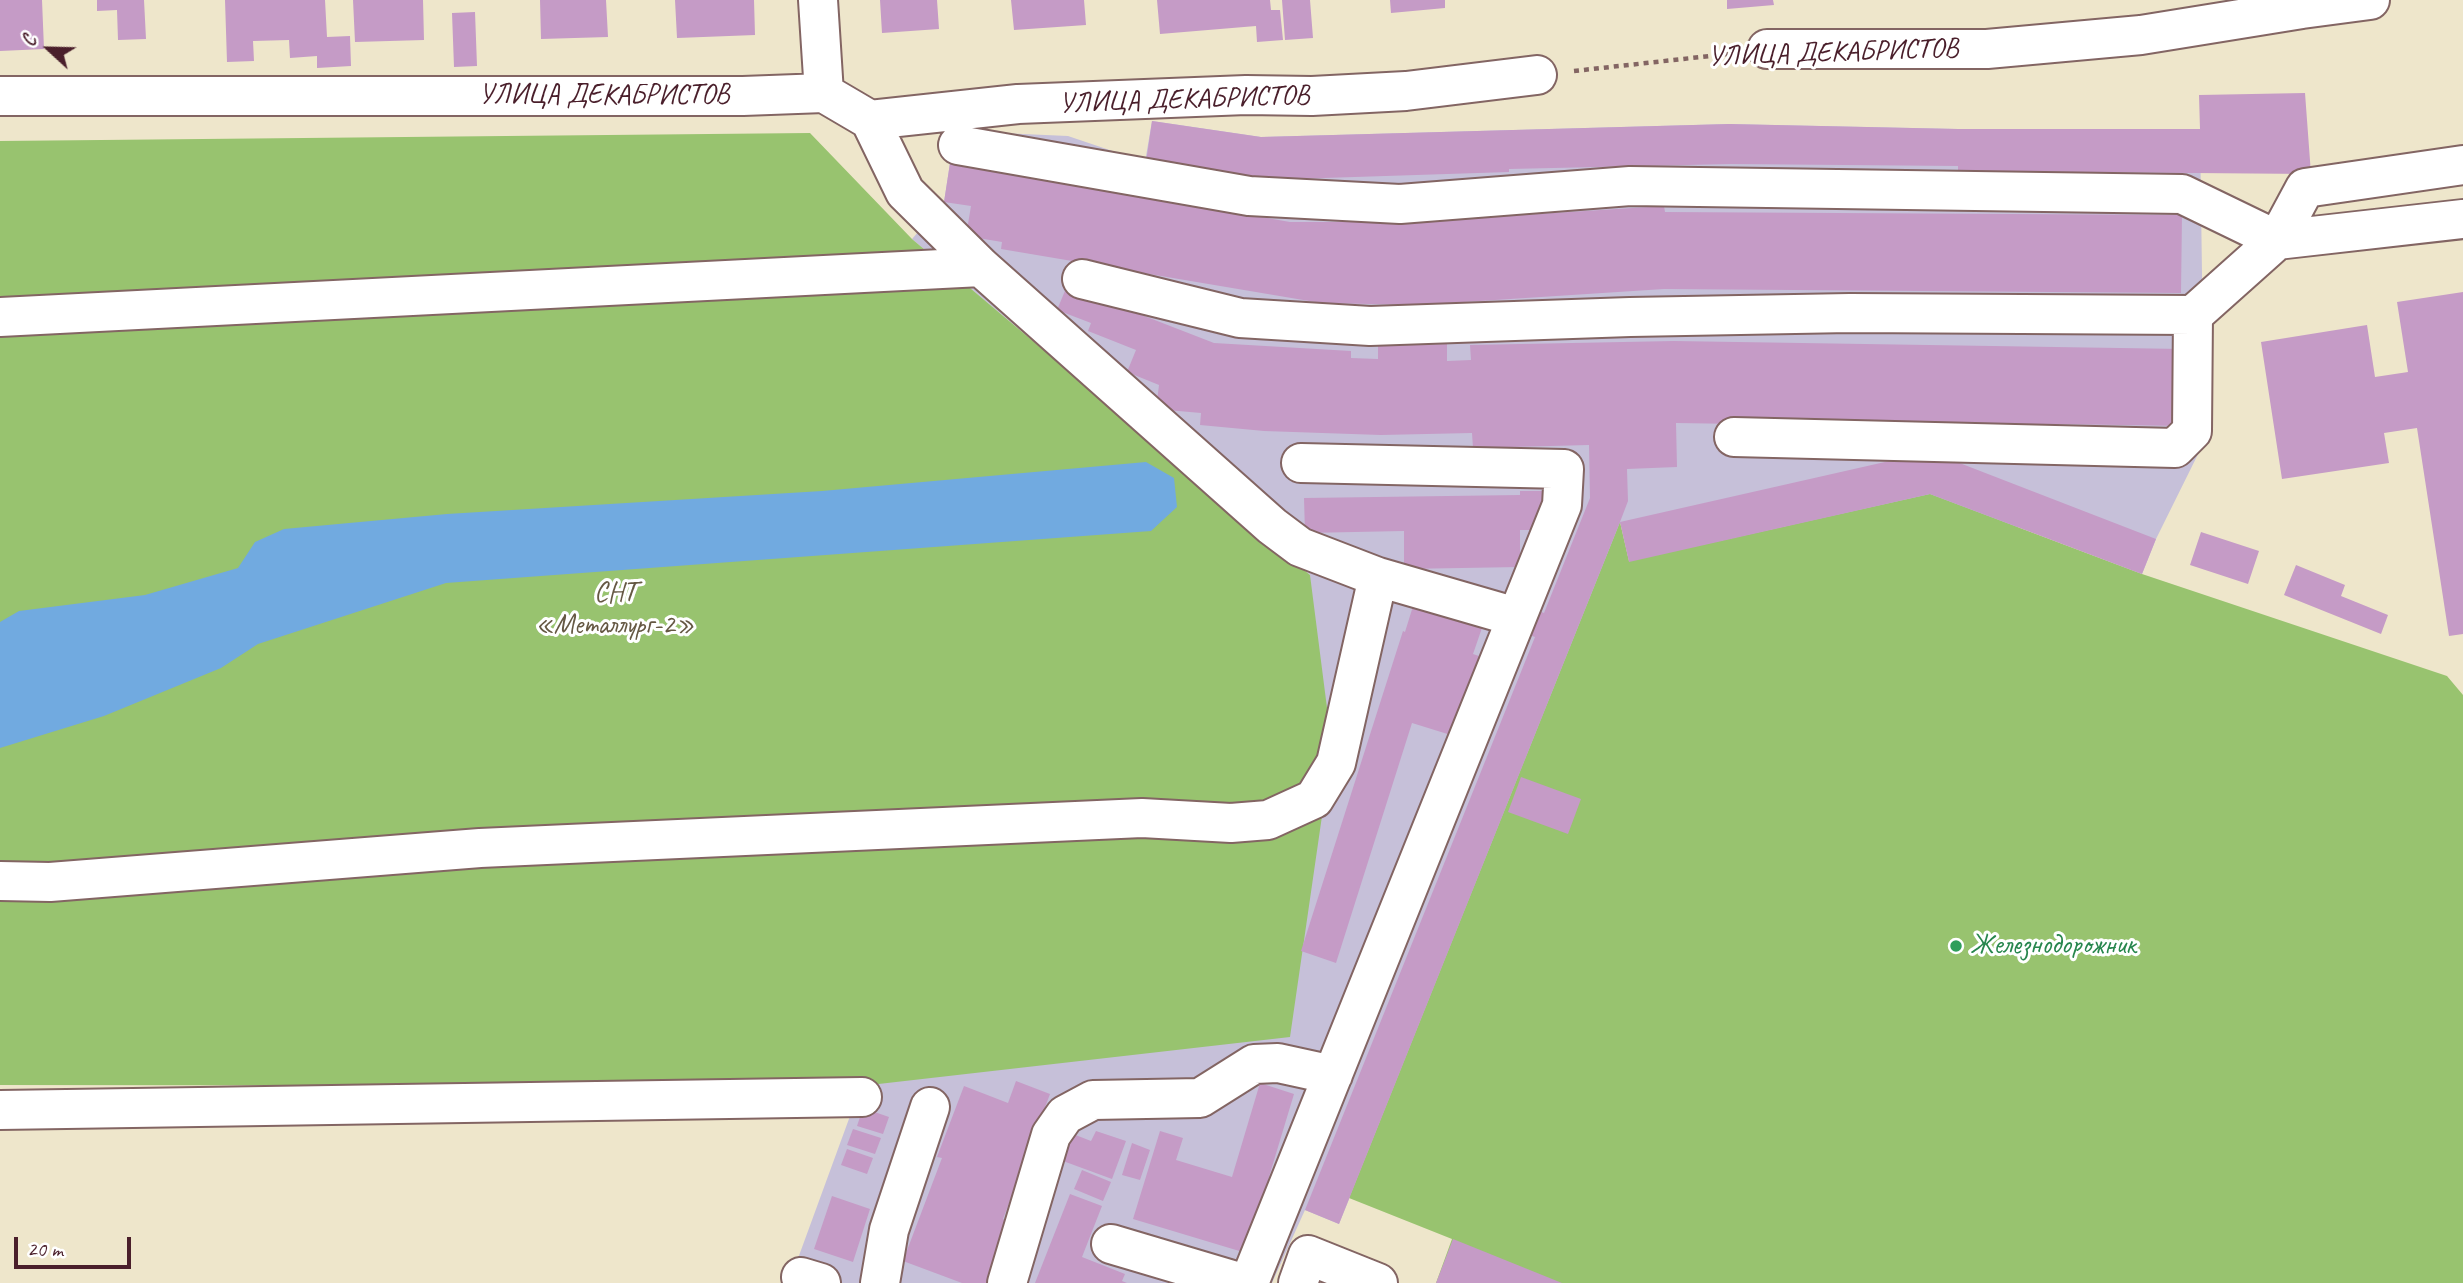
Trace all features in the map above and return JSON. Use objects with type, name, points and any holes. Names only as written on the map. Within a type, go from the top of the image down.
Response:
[{"type":"street","points":[[818,0],[824,93],[870,120],[905,192],[981,267],[1272,526],[1300,547],[1378,577],[1516,617]]},
{"type":"street","name":"УЛИЦА ДЕКАБРИСТОВ","points":[[1768,49],[1987,48],[2141,35],[2370,0]]},
{"type":"street","name":"УЛИЦА ДЕКАБРИСТОВ","points":[[870,120],[1018,104],[1406,91],[1537,75]]},
{"type":"street","name":"УЛИЦА ДЕКАБРИСТОВ","points":[[0,96],[743,96],[824,93]]},
{"type":"street","points":[[958,145],[1249,196],[1399,204],[1630,186],[2182,194],[2277,240],[2463,219]]},
{"type":"street","points":[[1082,279],[1240,318],[1370,326],[1850,313],[2193,315],[2277,240],[2305,188],[2463,165]]},
{"type":"street","points":[[0,317],[981,267]]},
{"type":"street","points":[[1734,437],[2175,448],[2192,431],[2193,315]]},
{"type":"street","points":[[1249,1283],[1562,505],[1564,469],[1301,463]]},
{"type":"street","points":[[0,881],[50,882],[480,848],[1142,818],[1231,823],[1268,820],[1314,799],[1336,763],[1378,577]]},
{"type":"street","points":[[1007,1283],[1051,1135],[1065,1115],[1093,1100],[1199,1098],[1254,1064],[1278,1063],[1333,1075]]},
{"type":"street","points":[[0,1110],[862,1097]]},
{"type":"street","points":[[880,1283],[889,1230],[930,1107]]},
{"type":"street","points":[[1111,1244],[1242,1283]]},
{"type":"street","points":[[1298,1283],[1308,1255],[1378,1283]]},
{"type":"path","name":"УЛИЦА ДЕКАБРИСТОВ","points":[[1537,75],[1768,49]]},
{"type":"shaded area","points":[[1152,121],[1261,137],[1729,124],[1958,129],[2200,129],[2203,347],[2208,434],[2156,539],[2142,574],[2019,527],[1620,524],[1339,1224],[1305,1210],[1272,1283],[789,1283],[861,1086],[1310,575],[912,239],[944,202],[955,131],[1068,136],[1145,162]]},
{"type":"green space","name":"СНТ «Металлург-2»","points":[[810,133],[912,239],[1310,575],[1332,747],[1290,1037],[861,1086],[0,1085],[0,141]]},
{"type":"green space","name":"Железнодорожник","points":[[1930,494],[2142,574],[2447,676],[2463,695],[2463,1283],[1436,1283],[1452,1239],[1349,1198],[1620,522],[1629,561]]},
{"type":"water","points":[[1146,462],[1174,478],[1177,507],[1151,531],[446,583],[258,644],[221,668],[104,716],[0,748],[0,622],[19,611],[145,595],[238,568],[255,542],[284,529],[447,514],[822,491]]},
{"type":"building","points":[[0,0],[42,0],[44,49],[0,51]]},
{"type":"building","points":[[97,0],[144,0],[146,39],[118,40],[117,10],[97,11]]},
{"type":"building","points":[[225,0],[325,0],[327,37],[350,36],[351,66],[317,68],[317,56],[290,58],[289,40],[253,41],[254,61],[227,62]]},
{"type":"building","points":[[353,0],[423,0],[424,40],[355,42]]},
{"type":"building","points":[[540,0],[606,0],[608,37],[541,39]]},
{"type":"building","points":[[675,0],[754,0],[755,35],[677,38]]},
{"type":"building","points":[[880,0],[937,0],[939,29],[882,33]]},
{"type":"building","points":[[1011,0],[1084,0],[1086,25],[1014,30]]},
{"type":"building","points":[[1157,0],[1270,0],[1271,10],[1280,10],[1283,40],[1257,42],[1256,26],[1160,34]]},
{"type":"building","points":[[1282,0],[1310,0],[1313,38],[1285,40]]},
{"type":"building","points":[[1390,0],[1445,0],[1445,8],[1391,13]]},
{"type":"building","points":[[1727,0],[1773,0],[1774,5],[1727,9]]},
{"type":"building","points":[[475,12],[477,66],[454,67],[452,13]]},
{"type":"building","points":[[2305,93],[2311,174],[1958,171],[1958,166],[1731,164],[1509,169],[1509,172],[1262,180],[1146,162],[1152,121],[1261,137],[1729,124],[1958,129],[2200,129],[2199,95]]},
{"type":"building","points":[[950,163],[1290,222],[1412,222],[1664,206],[1665,212],[2182,215],[2181,293],[1664,289],[1418,305],[1321,303],[1001,249],[1002,242],[966,236],[971,206],[944,202]]},
{"type":"building","points":[[1067,286],[1214,343],[1351,351],[1351,358],[1378,359],[1378,346],[1447,344],[1447,361],[1471,360],[1470,345],[1674,341],[2183,349],[2181,426],[2059,424],[2059,429],[1676,423],[1677,467],[1627,469],[1628,501],[1620,522],[1339,1224],[1305,1210],[1535,637],[1526,634],[1536,610],[1544,613],[1590,498],[1589,445],[1473,448],[1472,433],[1381,435],[1264,431],[1200,425],[1201,413],[1156,409],[1159,385],[1127,372],[1136,350],[1088,331],[1091,323],[1057,310]]},
{"type":"building","points":[[2463,292],[2463,634],[2449,636],[2417,428],[2384,433],[2389,463],[2282,479],[2261,342],[2367,325],[2375,377],[2408,372],[2397,302]]},
{"type":"building","points":[[1907,457],[1944,457],[2156,539],[2142,574],[1930,494],[1629,562],[1620,522]]},
{"type":"building","points":[[1520,491],[1543,491],[1543,530],[1520,530],[1520,567],[1404,569],[1404,531],[1305,533],[1304,498],[1520,495]]},
{"type":"building","points":[[2201,532],[2259,551],[2248,584],[2190,565]]},
{"type":"building","points":[[2296,565],[2345,585],[2341,596],[2388,615],[2381,634],[2284,595]]},
{"type":"building","points":[[1414,603],[1483,625],[1473,654],[1479,656],[1454,736],[1412,723],[1336,963],[1301,951]]},
{"type":"building","points":[[1521,777],[1581,799],[1568,834],[1508,812]]},
{"type":"building","points":[[1016,1081],[1050,1094],[1003,1219],[1009,1221],[986,1283],[962,1283],[903,1261],[942,1158],[937,1157],[964,1086],[1008,1103]]},
{"type":"building","points":[[1260,1083],[1294,1094],[1246,1253],[1133,1219],[1160,1131],[1183,1138],[1176,1160],[1232,1177]]},
{"type":"building","points":[[863,1108],[889,1117],[883,1134],[857,1126]]},
{"type":"building","points":[[853,1129],[881,1138],[875,1154],[847,1145]]},
{"type":"building","points":[[1096,1131],[1126,1141],[1112,1179],[1063,1161],[1073,1134],[1091,1141]]},
{"type":"building","points":[[1132,1143],[1150,1150],[1140,1180],[1122,1175]]},
{"type":"building","points":[[847,1149],[873,1158],[867,1174],[841,1165]]},
{"type":"building","points":[[1082,1170],[1111,1182],[1103,1201],[1074,1189]]},
{"type":"building","points":[[1070,1194],[1102,1206],[1082,1257],[1125,1274],[1122,1281],[1127,1283],[1035,1283]]},
{"type":"building","points":[[832,1196],[870,1209],[853,1262],[814,1249]]},
{"type":"building","points":[[1453,1239],[1562,1283],[1436,1283]]},
{"type":"place","name":"Железнодорожник","points":[[1956,946]]}]
